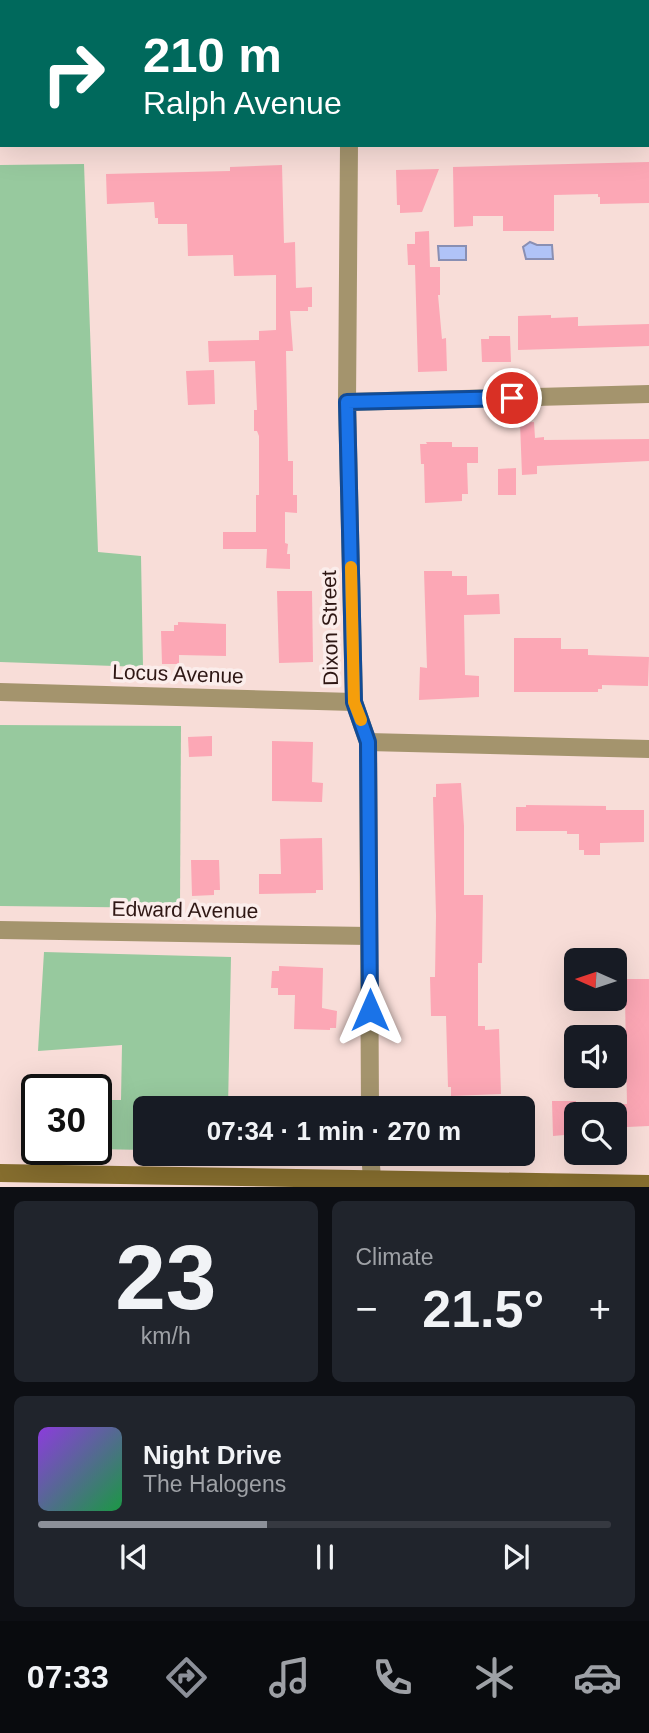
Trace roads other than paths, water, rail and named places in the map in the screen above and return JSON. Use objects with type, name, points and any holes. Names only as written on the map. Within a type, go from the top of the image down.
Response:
[{"type":"main road","points":[[0,1173],[278,1182],[372,1178],[406,1183],[649,1184]]},
{"type":"street","name":"Dixon Street","points":[[349,147],[347,402],[354,702],[368,742],[370,1096]]},
{"type":"street","points":[[347,402],[649,394]]},
{"type":"street","name":"Locus Avenue","points":[[0,692],[354,702]]},
{"type":"street","points":[[368,742],[649,749]]},
{"type":"street","name":"Edward Avenue","points":[[0,930],[369,936]]},
{"type":"street","points":[[371,1166],[372,1178]]},
{"type":"water","points":[[530,242],[552,245],[553,259],[526,259],[523,247]]},
{"type":"water","points":[[438,246],[466,246],[466,260],[439,260]]}]
